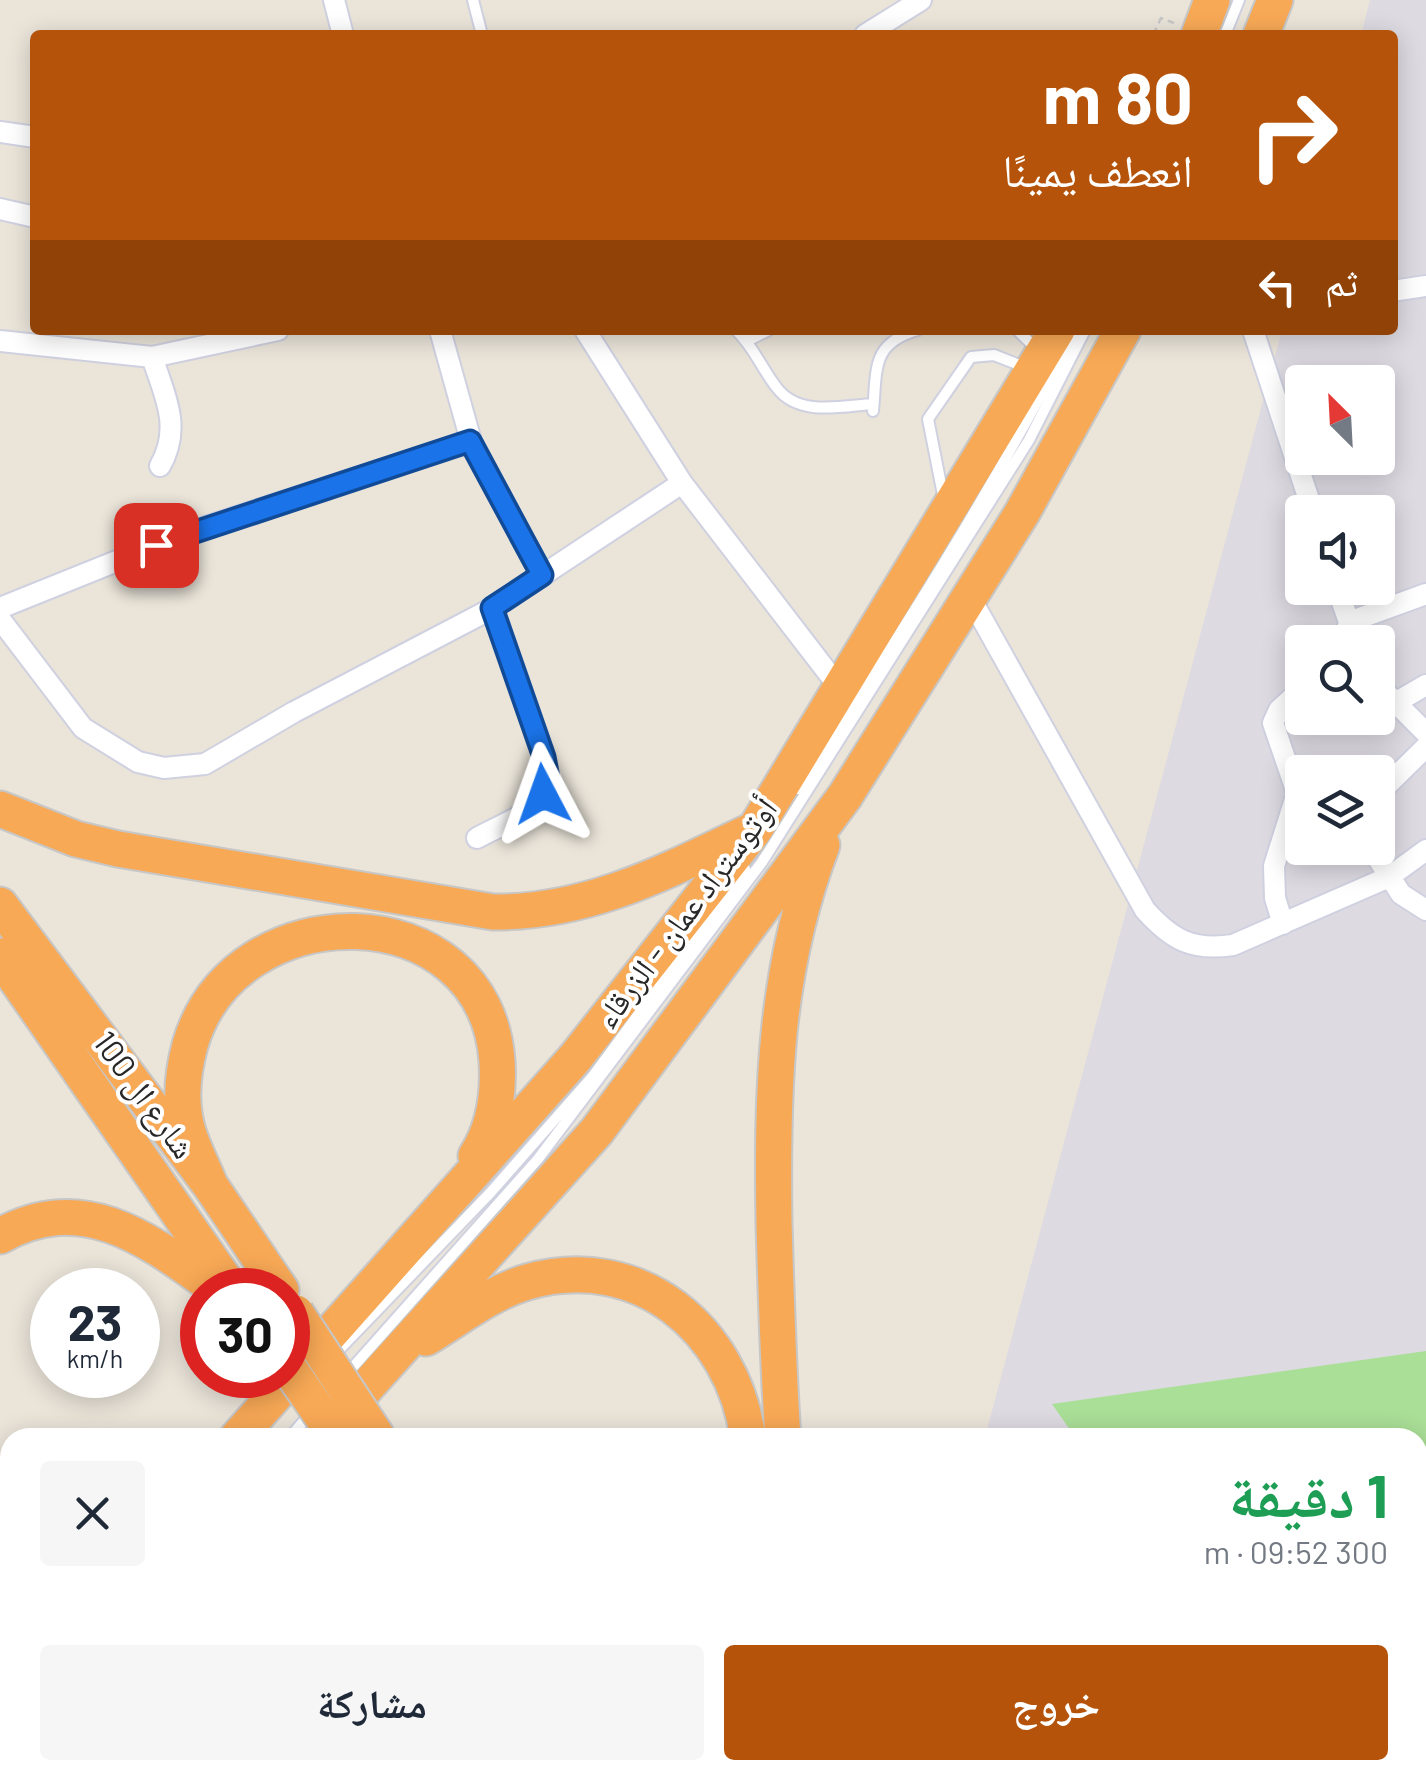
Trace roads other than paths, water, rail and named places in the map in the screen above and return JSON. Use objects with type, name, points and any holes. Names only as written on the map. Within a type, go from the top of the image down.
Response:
[{"type":"highway","points":[[1201,30],[1212,0]]},
{"type":"highway","points":[[1263,30],[1275,0]]},
{"type":"highway","name":"أوتوستراد عمان - الزرقاء","points":[[330,1428],[596,1131],[844,796],[971,599],[1059,450],[1120,335]]},
{"type":"highway","name":"أوتوستراد عمان - الزرقاء","points":[[246,1428],[575,1058],[754,829],[842,691],[1044,352]]},
{"type":"highway","points":[[783,1428],[774,1185],[778,1022],[794,929],[807,883],[844,796]]},
{"type":"highway","points":[[0,810],[76,839],[118,849],[493,912],[549,910],[602,898],[754,829]]},
{"type":"highway","name":"شارع ال 100","points":[[0,905],[210,1185],[266,1268]]},
{"type":"highway","points":[[210,1185],[187,1130],[183,1092],[188,1053],[210,998],[236,971],[284,942],[321,932],[360,930],[389,934],[412,943],[446,965],[475,995],[492,1030],[497,1070],[489,1131],[440,1211]]},
{"type":"highway","name":"شارع ال 100","points":[[0,956],[217,1268]]},
{"type":"highway","points":[[0,1236],[37,1221],[64,1218],[115,1225],[162,1249],[188,1268]]},
{"type":"highway","points":[[399,1353],[493,1297],[527,1282],[577,1276],[626,1283],[671,1305],[708,1338],[734,1381],[746,1428]]},
{"type":"highway","name":"شارع ال 100","points":[[310,1334],[371,1428]]},
{"type":"highway","points":[[310,1394],[330,1428]]},
{"type":"street","points":[[334,0],[343,30]]},
{"type":"street","points":[[873,30],[921,0]]},
{"type":"street","points":[[0,132],[30,136]]},
{"type":"street","points":[[0,209],[30,216]]},
{"type":"street","points":[[1398,290],[1426,286]]},
{"type":"street","points":[[0,342],[152,357],[255,335]]},
{"type":"street","points":[[441,335],[470,441],[542,575]]},
{"type":"street","points":[[588,335],[682,483],[842,691]]},
{"type":"street","points":[[1255,335],[1307,495]]},
{"type":"street","points":[[152,357],[172,418],[168,451],[160,466]]},
{"type":"street","points":[[0,608],[184,534],[470,441]]},
{"type":"street","points":[[0,619],[83,728],[138,762],[164,768],[205,764],[294,712],[492,608],[682,483]]},
{"type":"street","points":[[1362,625],[1426,594]]},
{"type":"street","points":[[971,599],[1145,910],[1162,929],[1205,949],[1232,944],[1389,877],[1426,850]]},
{"type":"street","points":[[477,838],[535,804],[548,778],[492,608]]},
{"type":"street","points":[[1426,685],[1395,703],[1426,732]]},
{"type":"street","points":[[1284,924],[1275,898],[1274,866],[1296,793],[1274,722],[1285,705]]},
{"type":"street","points":[[1395,777],[1426,747]]},
{"type":"street","points":[[1382,865],[1411,902],[1426,910]]},
{"type":"lane","points":[[472,0],[481,30]]},
{"type":"lane","points":[[1216,30],[1228,0]]},
{"type":"lane","points":[[1227,30],[1239,0]]},
{"type":"lane","points":[[742,335],[778,390],[790,400],[818,408],[873,408],[883,350],[905,335]]},
{"type":"lane","points":[[747,340],[758,335]]},
{"type":"lane","points":[[1023,335],[1044,352]]},
{"type":"lane","points":[[310,1372],[491,1192],[593,1076],[754,857],[888,655],[1012,452],[1072,335]]},
{"type":"lane","points":[[298,1428],[538,1159],[762,862],[1029,440],[1082,335]]},
{"type":"lane","points":[[946,512],[928,425],[933,408],[965,362],[978,354],[1044,352]]}]
